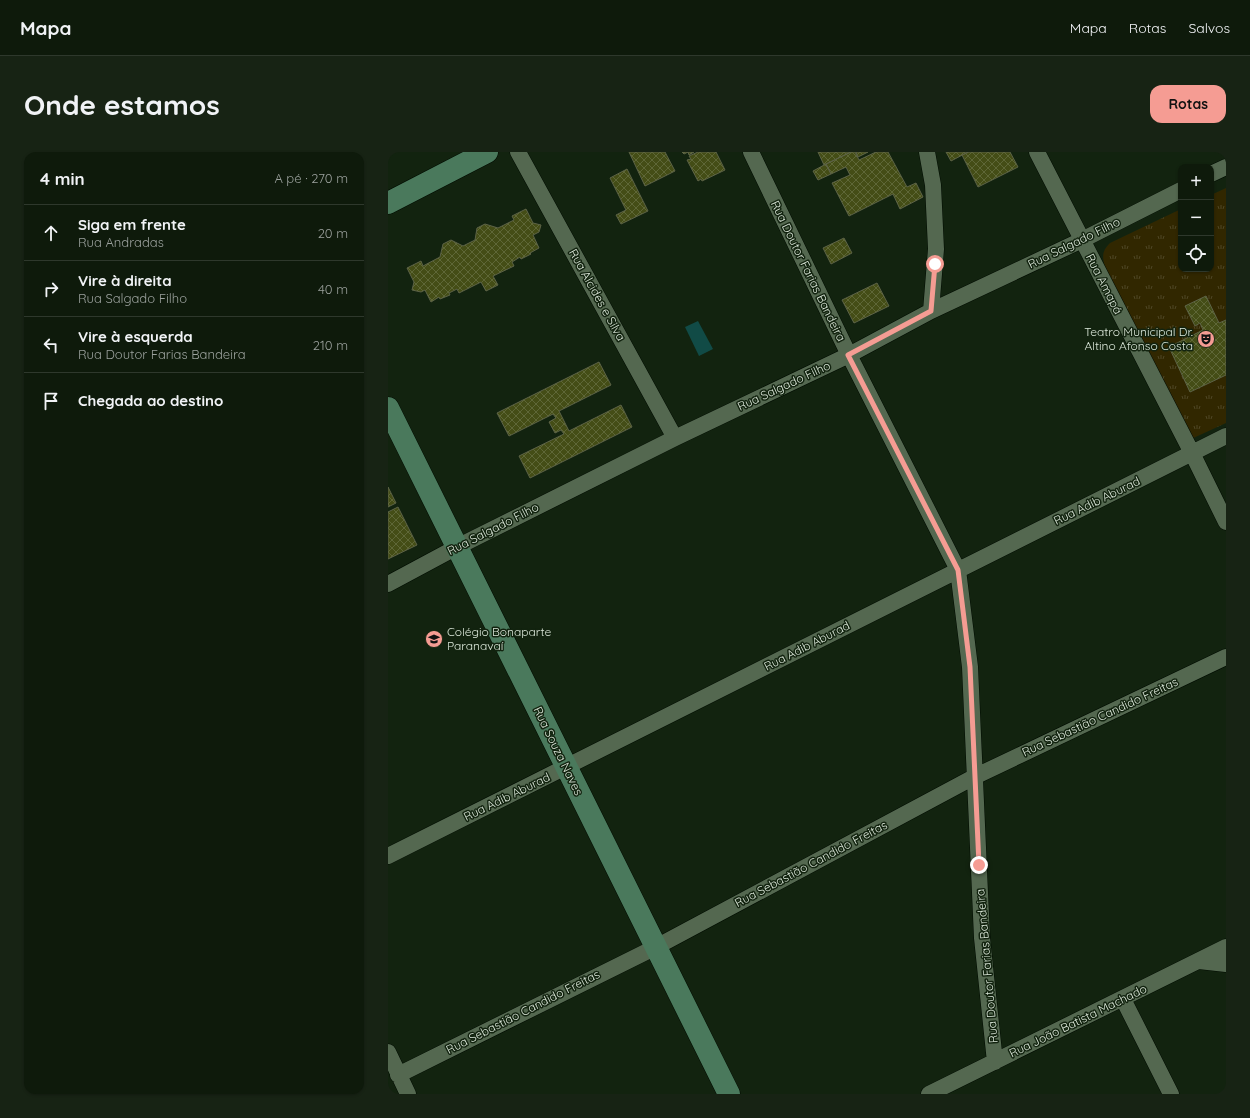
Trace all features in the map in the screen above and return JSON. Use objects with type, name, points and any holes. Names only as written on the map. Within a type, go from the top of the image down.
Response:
[{"type":"main road","points":[[388,203],[487,152]]},
{"type":"main road","name":"Rua Souza Naves","points":[[388,408],[729,1094]]},
{"type":"street","name":"Rua Alcides e Silva","points":[[518,152],[675,438]]},
{"type":"street","name":"Rua Doutor Farias Bandeira","points":[[751,152],[848,355],[958,570],[970,667],[982,938],[995,1062]]},
{"type":"street","points":[[928,152],[933,185],[936,249],[931,311]]},
{"type":"street","name":"Rua Amapá","points":[[1037,152],[1226,522]]},
{"type":"street","points":[[1214,173],[1226,167]]},
{"type":"street","name":"Rua Salgado Filho","points":[[388,584],[457,547],[675,438],[848,355],[931,311],[1082,240],[1178,192]]},
{"type":"street","name":"Rua Adib Aburad","points":[[388,856],[1226,436]]},
{"type":"street","name":"Rua Sebastião Candido Freitas","points":[[398,1075],[656,946],[974,777],[1226,657]]},
{"type":"street","name":"Rua João Batista Machado","points":[[929,1094],[1226,947]]},
{"type":"street","points":[[1198,961],[1226,964]]},
{"type":"street","points":[[1123,999],[1171,1094]]},
{"type":"street","points":[[388,1052],[408,1094]]},
{"type":"green space","points":[[1226,188],[1226,423],[1189,440],[1105,267],[1103,254],[1110,243],[1178,210],[1178,272],[1214,272],[1214,194]]},
{"type":"water","points":[[698,321],[713,349],[699,356],[685,327]]},
{"type":"building","points":[[629,152],[665,152],[675,171],[645,186]]},
{"type":"building","points":[[698,152],[716,152],[725,170],[702,181],[701,179],[698,181],[687,160],[691,159],[689,156]]},
{"type":"building","points":[[818,152],[851,152],[824,165]]},
{"type":"building","points":[[851,152],[855,152],[859,160],[876,152],[888,152],[907,187],[916,183],[923,197],[900,209],[893,194],[849,216],[832,183],[850,175],[846,167],[831,174],[826,164]]},
{"type":"building","points":[[856,152],[868,152],[858,157]]},
{"type":"building","points":[[946,152],[968,152],[951,161]]},
{"type":"building","points":[[969,152],[1010,152],[1018,167],[978,187],[962,155]]},
{"type":"building","points":[[826,164],[831,174],[818,180],[813,171]]},
{"type":"building","points":[[627,169],[648,211],[621,224],[616,215],[626,210],[610,178]]},
{"type":"building","points":[[526,209],[533,223],[541,225],[539,232],[533,235],[539,248],[530,253],[531,254],[521,259],[520,257],[512,262],[514,266],[493,276],[498,285],[486,291],[481,282],[459,293],[457,289],[449,293],[450,295],[440,299],[439,297],[431,302],[425,290],[421,292],[412,290],[414,282],[407,268],[421,261],[423,266],[440,257],[443,244],[451,240],[463,246],[475,240],[477,228],[485,224],[498,228],[514,220],[512,216]]},
{"type":"building","points":[[844,238],[852,253],[831,264],[823,248]]},
{"type":"building","points":[[877,283],[889,306],[854,323],[842,300]]},
{"type":"building","name":"Teatro Municipal Dr. Altino Afonso Costa","points":[[1206,296],[1219,323],[1226,320],[1226,375],[1190,392],[1169,347],[1203,330],[1200,323],[1195,326],[1185,306]]},
{"type":"building","points":[[599,362],[611,385],[559,411],[569,431],[621,405],[632,427],[530,478],[519,456],[564,434],[561,430],[555,433],[549,422],[556,418],[553,414],[509,436],[497,413]]},
{"type":"building","points":[[388,487],[396,503],[388,507]]},
{"type":"building","points":[[398,507],[417,545],[388,559],[388,512]]},
{"type":"place","name":"Teatro Municipal Dr. Altino Afonso Costa","points":[[1206,339]]},
{"type":"place","name":"Colégio Bonaparte Paranavaí","points":[[434,639]]},
{"type":"route","points":[[935,264],[931,311],[848,355],[958,570],[970,667],[979,865]]}]
